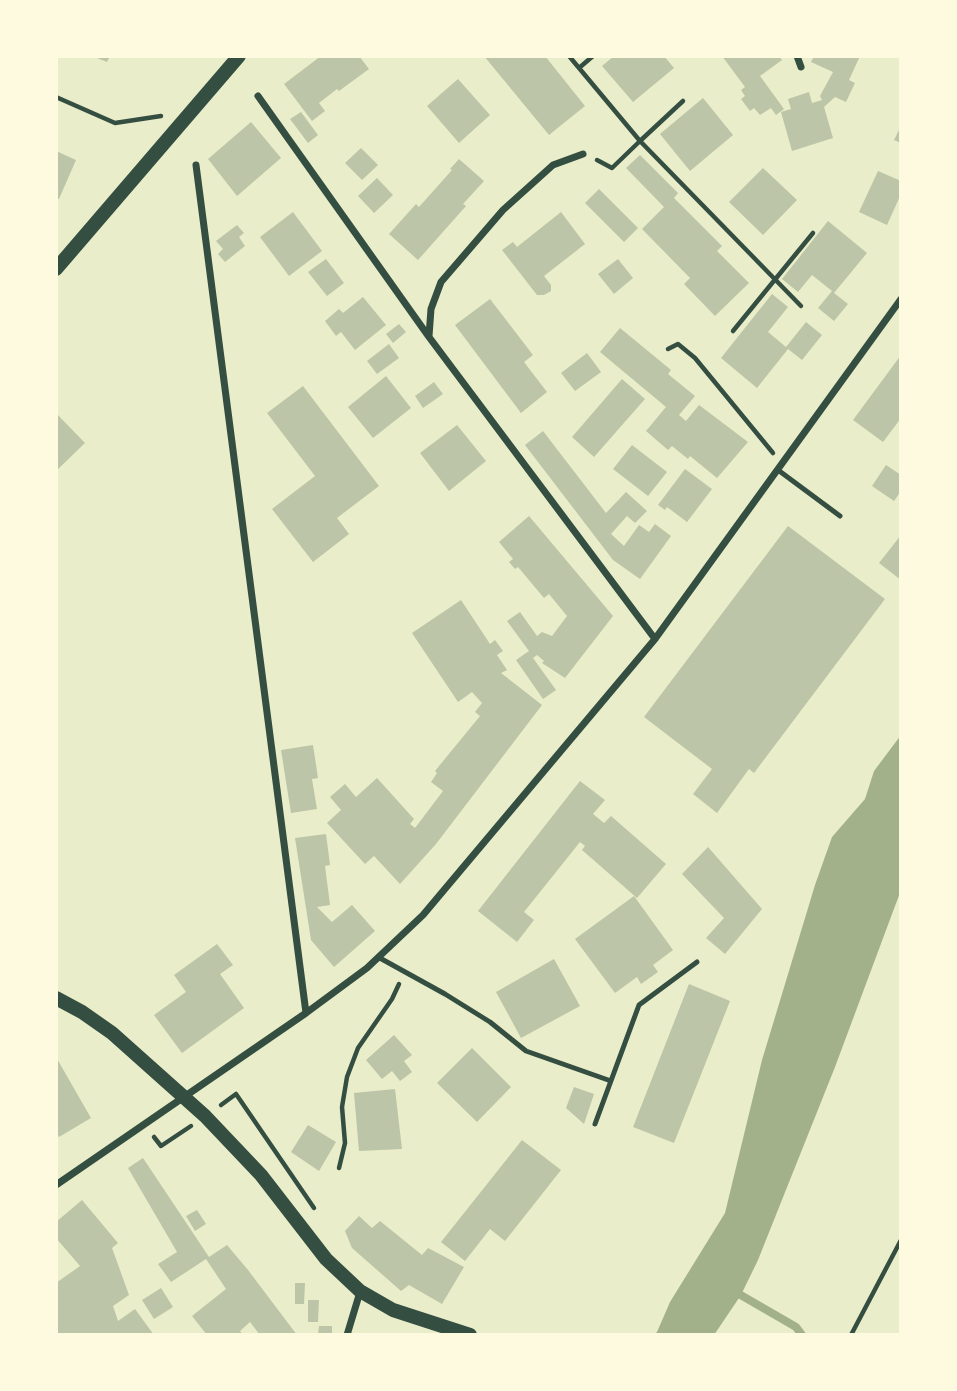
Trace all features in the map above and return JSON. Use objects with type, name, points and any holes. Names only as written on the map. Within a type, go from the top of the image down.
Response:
[{"type":"main road","points":[[56,269],[234,58]]},
{"type":"main road","points":[[56,998],[105,1027],[227,1137],[290,1210],[326,1259],[360,1291],[393,1310],[470,1335]]},
{"type":"street","points":[[797,56],[801,67]]},
{"type":"street","points":[[258,96],[429,337],[654,639]]},
{"type":"street","points":[[429,337],[431,309],[441,282],[503,210],[554,165],[583,154]]},
{"type":"street","points":[[196,166],[306,1013]]},
{"type":"street","points":[[56,1185],[306,1013],[378,957],[423,915],[654,639],[901,299]]},
{"type":"street","points":[[346,1335],[360,1291]]},
{"type":"lane","points":[[780,468],[839,516]]},
{"type":"lane","points":[[378,957],[479,1015],[526,1051],[611,1081]]},
{"type":"lane","points":[[595,1124],[639,1005],[697,962]]},
{"type":"path","points":[[569,56],[640,141],[801,306]]},
{"type":"path","points":[[579,68],[593,56]]},
{"type":"path","points":[[56,97],[115,123],[190,112]]},
{"type":"path","points":[[583,154],[612,168],[683,101]]},
{"type":"path","points":[[733,331],[813,233]]},
{"type":"path","points":[[668,349],[678,344],[695,358],[780,468]]},
{"type":"path","points":[[339,1168],[345,1143],[342,1107],[347,1077],[358,1048],[392,999],[405,972]]},
{"type":"path","points":[[222,1104],[236,1094],[320,1218]]},
{"type":"path","points":[[145,1122],[161,1146],[189,1127]]},
{"type":"path","points":[[851,1335],[901,1240]]},
{"type":"shaded area","points":[[901,735],[901,890],[835,1067],[758,1260],[741,1295],[714,1335],[653,1335],[657,1332],[670,1302],[725,1213],[762,1060],[832,837],[865,799],[874,771]]},
{"type":"building","points":[[92,56],[110,56],[107,62]]},
{"type":"building","points":[[321,56],[359,56],[369,69],[319,103],[325,111],[312,121],[284,84]]},
{"type":"building","points":[[484,56],[545,56],[585,106],[549,135]]},
{"type":"building","points":[[614,56],[664,56],[674,68],[633,102],[602,66]]},
{"type":"building","points":[[722,56],[779,56],[782,60],[760,76],[784,109],[776,115],[771,108],[760,115],[754,108],[750,111],[741,99],[745,96],[741,90],[745,87]]},
{"type":"building","points":[[814,56],[860,56],[849,80],[855,83],[846,102],[835,97],[824,107],[833,138],[792,151],[781,112],[791,109],[788,99],[809,92],[812,103],[822,100],[820,96],[833,72],[811,62]]},
{"type":"building","points":[[458,79],[490,115],[459,143],[427,106]]},
{"type":"building","points":[[703,98],[733,135],[690,171],[660,134]]},
{"type":"building","points":[[301,112],[318,135],[308,143],[290,119]]},
{"type":"building","points":[[251,122],[281,158],[237,196],[208,159]]},
{"type":"building","points":[[901,126],[901,143],[894,140]]},
{"type":"building","points":[[361,148],[378,165],[362,180],[345,163]]},
{"type":"building","points":[[56,151],[76,160],[59,199],[56,198]]},
{"type":"building","points":[[640,155],[678,193],[674,198],[722,246],[717,251],[749,283],[715,316],[684,284],[690,278],[642,229],[664,207],[626,168]]},
{"type":"building","points":[[459,159],[484,181],[463,204],[466,206],[418,260],[389,234],[416,204],[419,207]]},
{"type":"building","points":[[763,168],[797,200],[763,235],[729,202]]},
{"type":"building","points":[[878,171],[901,181],[901,194],[887,225],[859,212]]},
{"type":"building","points":[[377,178],[393,195],[374,213],[358,196]]},
{"type":"building","points":[[599,189],[638,228],[624,242],[585,203]]},
{"type":"building","points":[[293,212],[322,251],[289,276],[260,237]]},
{"type":"building","points":[[561,212],[585,244],[544,276],[551,285],[551,291],[537,295],[502,250],[513,242],[517,247]]},
{"type":"building","points":[[828,221],[867,253],[834,293],[848,304],[834,321],[818,308],[832,291],[812,275],[798,292],[782,279]]},
{"type":"building","points":[[237,225],[244,233],[239,237],[245,246],[225,262],[218,254],[223,249],[216,241]]},
{"type":"building","points":[[326,259],[344,283],[327,296],[308,272]]},
{"type":"building","points":[[618,259],[633,278],[614,294],[598,274]]},
{"type":"building","points":[[772,294],[788,307],[768,332],[786,347],[806,322],[822,335],[802,360],[788,349],[757,388],[721,358]]},
{"type":"building","points":[[363,297],[386,325],[355,350],[341,332],[336,336],[325,321],[339,309],[343,313]]},
{"type":"building","points":[[490,299],[533,355],[524,362],[547,392],[521,413],[455,325]]},
{"type":"building","points":[[399,324],[406,332],[393,343],[386,334]]},
{"type":"building","points":[[620,328],[671,370],[668,374],[695,396],[679,415],[686,421],[699,405],[748,442],[717,478],[690,456],[688,459],[672,446],[668,450],[646,431],[666,407],[600,352]]},
{"type":"building","points":[[389,344],[399,358],[377,374],[367,361]]},
{"type":"building","points":[[587,353],[601,372],[575,391],[561,373]]},
{"type":"building","points":[[901,355],[901,418],[883,442],[853,420]]},
{"type":"building","points":[[386,376],[411,408],[373,438],[348,407]]},
{"type":"building","points":[[622,379],[645,399],[594,457],[572,437]]},
{"type":"building","points":[[434,382],[443,394],[423,408],[415,396]]},
{"type":"building","points":[[303,386],[379,486],[337,518],[349,534],[313,562],[272,509],[315,476],[267,413]]},
{"type":"building","points":[[56,413],[85,443],[56,471]]},
{"type":"building","points":[[457,425],[486,461],[449,491],[420,453]]},
{"type":"building","points":[[543,431],[606,513],[626,492],[647,511],[635,523],[627,516],[611,534],[624,546],[639,525],[649,532],[655,524],[671,536],[640,579],[613,560],[525,445]]},
{"type":"building","points":[[632,445],[667,472],[648,496],[613,469]]},
{"type":"building","points":[[886,465],[901,475],[901,491],[894,501],[872,486]]},
{"type":"building","points":[[685,469],[712,489],[687,522],[667,507],[665,510],[658,505]]},
{"type":"building","points":[[529,516],[613,616],[565,678],[542,663],[544,661],[537,655],[533,658],[556,690],[543,699],[516,660],[529,651],[507,621],[520,612],[537,636],[542,632],[552,636],[567,616],[549,594],[544,598],[518,567],[515,569],[509,562],[513,559],[499,542]]},
{"type":"building","points":[[788,526],[885,599],[754,773],[749,769],[717,813],[693,794],[712,769],[644,717]]},
{"type":"building","points":[[901,535],[901,580],[879,563]]},
{"type":"building","points":[[461,600],[490,644],[495,640],[503,651],[497,655],[507,670],[501,673],[542,705],[436,844],[400,884],[374,856],[365,864],[327,823],[341,810],[330,797],[345,784],[356,797],[377,778],[414,819],[410,824],[415,828],[443,791],[431,782],[437,773],[435,771],[480,716],[475,712],[482,703],[472,692],[458,702],[412,633]]},
{"type":"building","points":[[313,745],[318,778],[312,779],[317,809],[291,813],[281,750]]},
{"type":"building","points":[[580,781],[605,800],[593,814],[604,823],[611,816],[666,864],[637,898],[582,850],[585,846],[580,842],[524,912],[534,920],[517,942],[478,911]]},
{"type":"building","points":[[326,834],[330,865],[325,866],[330,905],[317,907],[332,922],[352,905],[375,931],[334,967],[311,940],[295,838]]},
{"type":"building","points":[[708,847],[762,909],[725,954],[706,938],[724,918],[682,874]]},
{"type":"building","points":[[634,896],[673,950],[653,965],[658,972],[641,984],[637,977],[615,993],[575,939]]},
{"type":"building","points":[[217,944],[233,965],[220,974],[244,1008],[182,1053],[154,1015],[186,992],[174,975]]},
{"type":"building","points":[[554,959],[580,1006],[521,1038],[496,992]]},
{"type":"building","points":[[689,984],[730,1001],[674,1143],[633,1127]]},
{"type":"building","points":[[394,1035],[412,1055],[404,1061],[412,1072],[400,1081],[392,1071],[382,1079],[366,1060]]},
{"type":"building","points":[[472,1048],[511,1087],[477,1122],[437,1083]]},
{"type":"building","points":[[56,1057],[91,1118],[59,1137],[56,1132]]},
{"type":"building","points":[[574,1087],[594,1094],[584,1124],[566,1108]]},
{"type":"building","points":[[395,1089],[402,1149],[359,1151],[354,1093]]},
{"type":"building","points":[[308,1125],[336,1142],[319,1171],[291,1152]]},
{"type":"building","points":[[522,1140],[561,1170],[505,1241],[490,1229],[465,1261],[441,1242]]},
{"type":"building","points":[[143,1158],[209,1257],[227,1245],[297,1335],[260,1335],[250,1322],[240,1331],[243,1335],[207,1335],[192,1316],[226,1289],[206,1259],[171,1282],[158,1264],[177,1252],[128,1168]]},
{"type":"building","points":[[82,1200],[118,1243],[112,1248],[129,1295],[113,1306],[118,1321],[135,1309],[154,1335],[56,1335],[56,1283],[80,1266],[56,1238],[56,1222]]},
{"type":"building","points":[[197,1210],[206,1224],[195,1231],[186,1216]]},
{"type":"building","points":[[359,1216],[372,1228],[380,1221],[422,1255],[428,1248],[464,1267],[442,1304],[409,1285],[401,1291],[352,1248],[345,1231]]},
{"type":"building","points":[[295,1283],[305,1283],[304,1304],[295,1304]]},
{"type":"building","points":[[161,1288],[173,1307],[154,1319],[142,1300]]},
{"type":"building","points":[[308,1300],[319,1300],[318,1322],[308,1322]]},
{"type":"building","points":[[319,1326],[332,1326],[332,1335],[318,1335]]},
{"type":"waterway","points":[[732,1290],[796,1327],[802,1335]]}]
